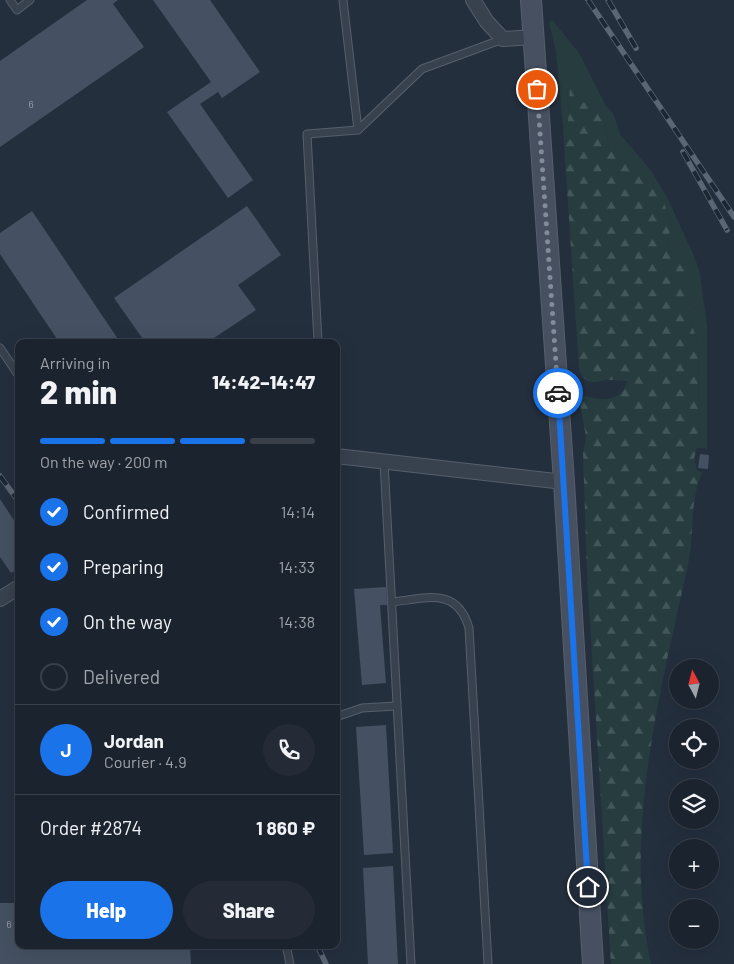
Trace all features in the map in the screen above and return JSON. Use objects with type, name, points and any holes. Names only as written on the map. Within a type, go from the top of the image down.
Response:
[{"type":"main road","points":[[531,0],[532,37],[564,482],[593,964]]},
{"type":"street","points":[[473,0],[487,22],[502,39],[532,37]]},
{"type":"street","points":[[340,456],[564,482]]},
{"type":"street","points":[[0,599],[15,590]]},
{"type":"lane","points":[[10,0],[17,10],[30,0]]},
{"type":"lane","points":[[343,0],[358,130]]},
{"type":"lane","points":[[318,339],[308,134],[358,130],[422,69],[502,39]]},
{"type":"lane","points":[[0,348],[15,370]]},
{"type":"lane","points":[[384,462],[411,964]]},
{"type":"lane","points":[[393,602],[435,598],[454,602],[464,613],[468,628],[488,964]]},
{"type":"lane","points":[[340,716],[362,708],[396,706]]},
{"type":"lane","points":[[287,949],[290,964]]},
{"type":"green space","points":[[552,20],[579,53],[606,106],[613,113],[620,134],[652,172],[667,197],[695,258],[700,274],[707,326],[707,449],[703,448],[699,424],[698,349],[690,316],[689,282],[684,270],[669,249],[668,242],[671,223],[666,207],[646,179],[609,149],[604,118],[598,109],[579,100],[570,85],[568,121],[563,128],[556,51],[549,23]]},
{"type":"green space","points":[[570,84],[579,100],[598,109],[604,118],[609,149],[646,178],[660,196],[671,223],[668,241],[669,249],[688,277],[690,316],[698,349],[698,411],[703,448],[697,448],[694,459],[697,470],[702,473],[694,504],[689,559],[657,710],[643,811],[641,862],[643,913],[651,964],[611,964],[587,574],[583,453],[586,437],[580,404],[582,398],[586,396],[605,399],[616,396],[625,388],[627,381],[607,380],[589,382],[584,378],[579,369],[563,128],[568,121]]},
{"type":"building","points":[[87,0],[118,0],[113,4],[144,47],[0,147],[0,61]]},
{"type":"building","points":[[153,0],[210,0],[260,72],[222,98],[218,92],[200,104],[253,180],[228,198],[167,112],[211,82]]},
{"type":"building","points":[[247,206],[281,255],[238,285],[256,310],[212,339],[143,339],[114,298]]},
{"type":"building","points":[[32,211],[118,339],[57,339],[0,254],[0,233]]},
{"type":"building","points":[[700,454],[709,455],[708,469],[698,468]]},
{"type":"building","points":[[0,499],[15,522],[15,570],[11,573],[0,557]]},
{"type":"building","points":[[386,587],[387,605],[380,605],[386,683],[362,685],[354,589]]},
{"type":"building","points":[[386,725],[393,853],[364,855],[356,727]]},
{"type":"building","points":[[393,866],[398,964],[368,964],[363,868]]},
{"type":"building","points":[[0,903],[15,903],[15,949],[190,949],[191,964],[0,964]]},
{"type":"railway","points":[[588,0],[734,217]]},
{"type":"railway","points":[[608,0],[636,48]]},
{"type":"railway","points":[[683,152],[727,230]]},
{"type":"railway","points":[[0,476],[15,497]]},
{"type":"railway","points":[[319,949],[326,964]]},
{"type":"way so far","points":[[537,89],[558,393]]},
{"type":"route","points":[[558,393],[588,887]]}]
